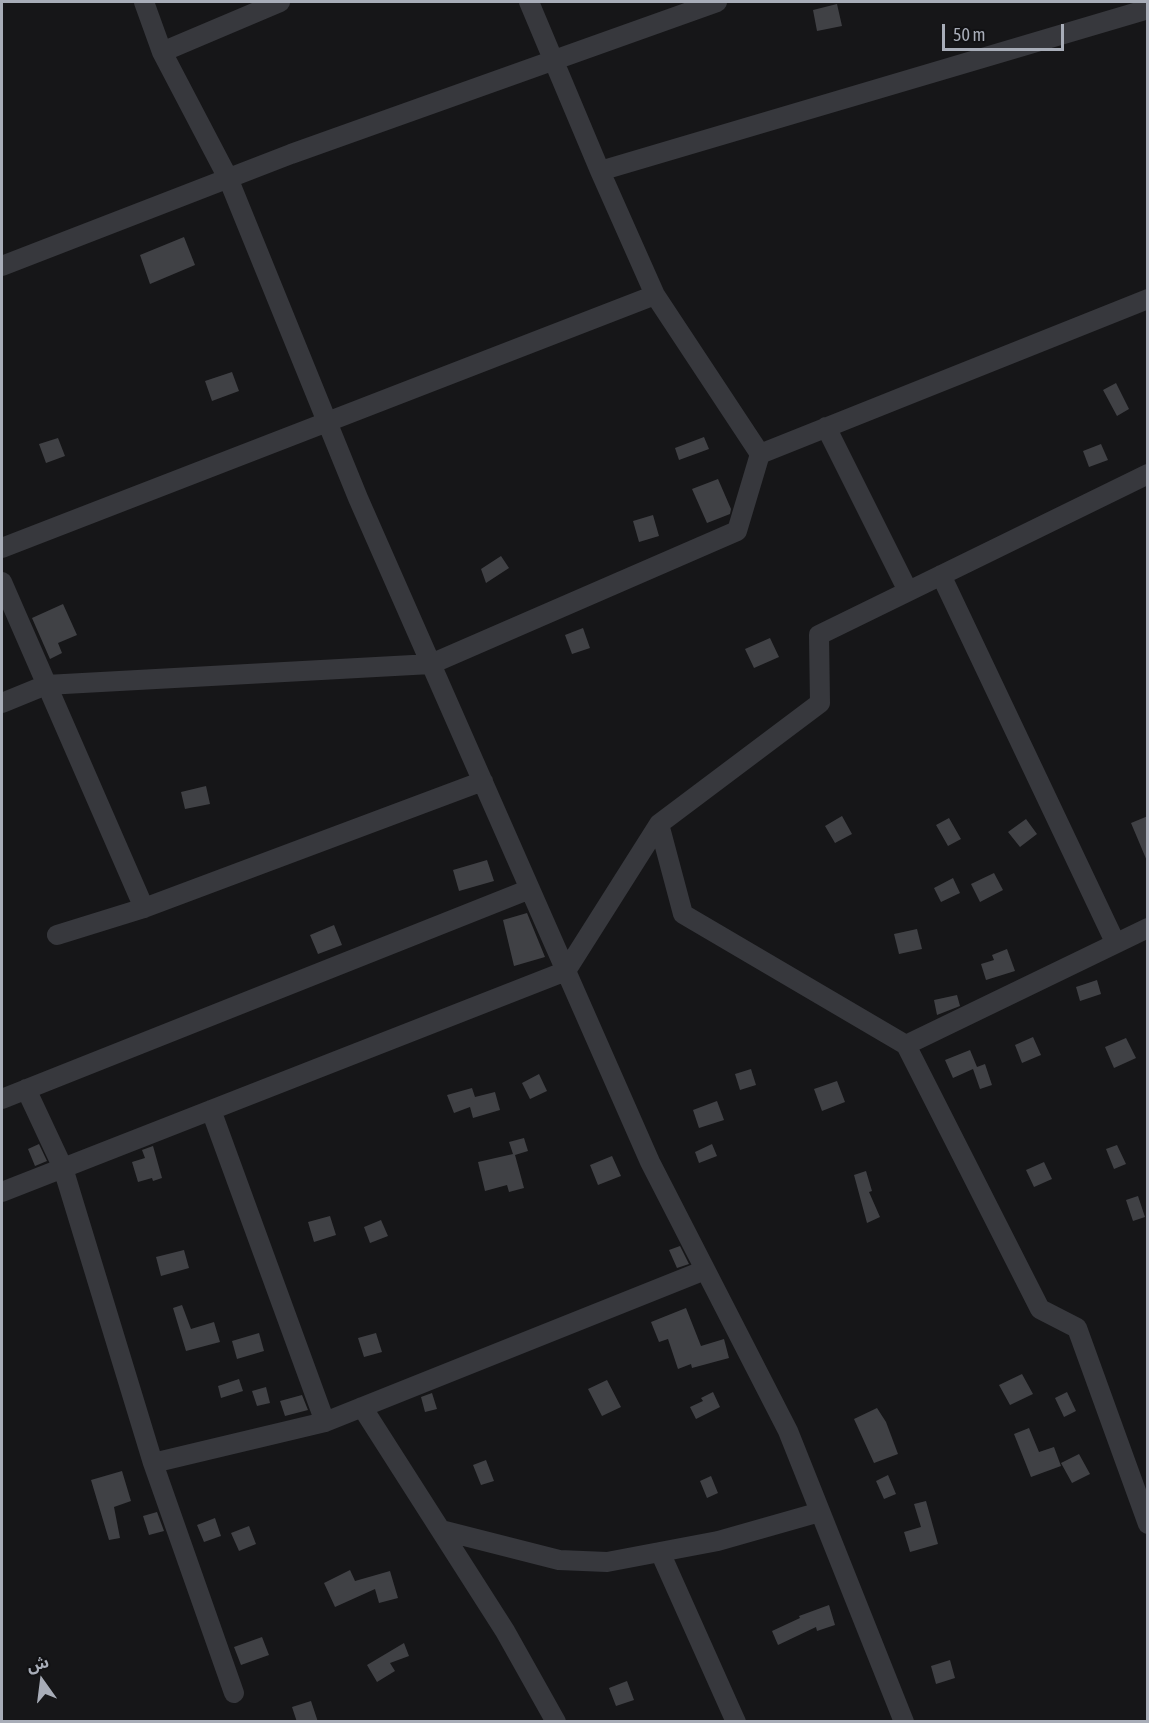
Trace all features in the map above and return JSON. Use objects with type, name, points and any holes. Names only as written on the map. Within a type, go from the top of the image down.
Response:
[{"type":"street","points":[[144,2],[162,52],[228,178],[358,498],[650,1162],[788,1431],[904,1722]]},
{"type":"street","points":[[162,52],[280,2]]},
{"type":"street","points":[[529,2],[655,295],[760,454]]},
{"type":"street","points":[[2,264],[228,178],[717,2]]},
{"type":"street","points":[[600,171],[1148,9]]},
{"type":"street","points":[[2,548],[655,295]]},
{"type":"street","points":[[760,454],[1146,304]]},
{"type":"street","points":[[826,427],[908,591]]},
{"type":"street","points":[[2,704],[46,685],[431,664],[737,531],[760,454]]},
{"type":"street","points":[[2,1192],[566,971],[659,824],[820,703],[819,635],[1148,474]]},
{"type":"street","points":[[941,575],[1115,942]]},
{"type":"street","points":[[2,582],[144,908]]},
{"type":"street","points":[[57,935],[144,908],[483,781]]},
{"type":"street","points":[[659,824],[683,914],[906,1045],[1040,1309],[1077,1328],[1148,1524]]},
{"type":"street","points":[[2,1099],[530,889]]},
{"type":"street","points":[[906,1045],[1148,928]]},
{"type":"street","points":[[26,1089],[63,1168],[153,1463],[234,1694]]},
{"type":"street","points":[[211,1110],[326,1422]]},
{"type":"street","points":[[153,1463],[326,1422],[705,1270]]},
{"type":"street","points":[[362,1407],[505,1631],[556,1722]]},
{"type":"street","points":[[441,1530],[559,1560],[608,1562],[718,1541],[820,1512]]},
{"type":"street","points":[[660,1552],[736,1722]]},
{"type":"building","points":[[837,4],[842,26],[817,31],[813,10]]},
{"type":"building","points":[[184,237],[195,265],[150,284],[140,255]]},
{"type":"building","points":[[232,372],[239,391],[212,401],[205,381]]},
{"type":"building","points":[[1116,383],[1129,409],[1117,416],[1103,390]]},
{"type":"building","points":[[704,437],[709,449],[679,460],[675,448]]},
{"type":"building","points":[[58,438],[65,456],[46,463],[39,444]]},
{"type":"building","points":[[1101,444],[1108,460],[1089,467],[1083,451]]},
{"type":"building","points":[[718,479],[731,509],[730,514],[707,523],[692,489]]},
{"type":"building","points":[[653,515],[659,536],[639,542],[633,521]]},
{"type":"building","points":[[501,556],[509,568],[486,583],[481,569]]},
{"type":"building","points":[[63,604],[77,635],[58,643],[62,653],[50,659],[32,618]]},
{"type":"building","points":[[583,628],[590,648],[572,654],[565,635]]},
{"type":"building","points":[[770,638],[779,657],[754,668],[745,649]]},
{"type":"building","points":[[206,786],[210,804],[185,809],[181,792]]},
{"type":"building","points":[[842,816],[852,834],[835,843],[825,826]]},
{"type":"building","points":[[1148,816],[1148,861],[1147,861],[1131,823]]},
{"type":"building","points":[[949,818],[961,839],[948,846],[936,825]]},
{"type":"building","points":[[1026,819],[1037,834],[1020,847],[1008,832]]},
{"type":"building","points":[[487,860],[494,881],[459,891],[453,870]]},
{"type":"building","points":[[994,873],[1003,890],[980,902],[971,884]]},
{"type":"building","points":[[953,878],[960,893],[941,902],[934,888]]},
{"type":"building","points":[[527,913],[545,957],[514,966],[503,920]]},
{"type":"building","points":[[334,925],[342,945],[318,954],[310,935]]},
{"type":"building","points":[[917,929],[922,949],[899,954],[894,934]]},
{"type":"building","points":[[1007,949],[1015,971],[986,980],[981,964],[994,960],[992,955]]},
{"type":"building","points":[[1097,980],[1101,994],[1080,1001],[1076,987]]},
{"type":"building","points":[[957,995],[960,1006],[937,1015],[934,1000]]},
{"type":"building","points":[[1033,1037],[1041,1055],[1022,1063],[1015,1045]]},
{"type":"building","points":[[1126,1038],[1136,1058],[1114,1068],[1105,1047]]},
{"type":"building","points":[[970,1050],[977,1067],[985,1064],[992,1085],[980,1089],[973,1069],[953,1078],[945,1060]]},
{"type":"building","points":[[751,1069],[756,1085],[740,1090],[735,1074]]},
{"type":"building","points":[[539,1074],[547,1091],[530,1099],[522,1083]]},
{"type":"building","points":[[837,1081],[845,1102],[822,1111],[814,1089]]},
{"type":"building","points":[[472,1088],[475,1097],[495,1092],[500,1110],[473,1118],[470,1107],[454,1113],[447,1095]]},
{"type":"building","points":[[717,1101],[724,1120],[699,1128],[693,1110]]},
{"type":"building","points":[[524,1138],[528,1151],[515,1155],[524,1188],[509,1192],[507,1185],[485,1191],[478,1162],[513,1154],[509,1142]]},
{"type":"building","points":[[39,1144],[47,1161],[35,1166],[28,1149]]},
{"type":"building","points":[[712,1144],[717,1156],[699,1163],[695,1152]]},
{"type":"building","points":[[1117,1145],[1126,1164],[1114,1169],[1106,1149]]},
{"type":"building","points":[[153,1146],[162,1178],[138,1182],[132,1162],[145,1158],[142,1150]]},
{"type":"building","points":[[612,1156],[621,1176],[598,1185],[590,1165]]},
{"type":"building","points":[[1044,1162],[1052,1179],[1034,1187],[1026,1170]]},
{"type":"building","points":[[866,1171],[872,1191],[869,1192],[880,1217],[867,1223],[854,1175]]},
{"type":"building","points":[[1138,1196],[1145,1217],[1133,1221],[1126,1200]]},
{"type":"building","points":[[330,1216],[336,1235],[314,1242],[308,1222]]},
{"type":"building","points":[[381,1220],[388,1236],[370,1243],[364,1227]]},
{"type":"building","points":[[680,1246],[689,1264],[677,1268],[669,1250]]},
{"type":"building","points":[[184,1250],[189,1268],[161,1276],[156,1257]]},
{"type":"building","points":[[182,1305],[191,1329],[214,1322],[220,1342],[186,1351],[173,1308]]},
{"type":"building","points":[[686,1308],[701,1346],[724,1339],[729,1358],[692,1368],[691,1364],[678,1369],[668,1339],[659,1342],[651,1322]]},
{"type":"building","points":[[259,1333],[264,1351],[237,1359],[232,1341]]},
{"type":"building","points":[[376,1333],[382,1352],[364,1357],[358,1338]]},
{"type":"building","points":[[1022,1374],[1033,1394],[1010,1405],[999,1385]]},
{"type":"building","points":[[239,1379],[243,1391],[221,1398],[218,1386]]},
{"type":"building","points":[[607,1380],[621,1407],[602,1416],[588,1389]]},
{"type":"building","points":[[266,1387],[270,1403],[257,1406],[252,1391]]},
{"type":"building","points":[[713,1392],[720,1407],[696,1419],[690,1407],[703,1401],[701,1398]]},
{"type":"building","points":[[1067,1392],[1076,1411],[1064,1417],[1055,1398]]},
{"type":"building","points":[[432,1393],[437,1409],[425,1412],[421,1397]]},
{"type":"building","points":[[302,1395],[308,1410],[285,1416],[280,1401]]},
{"type":"building","points":[[877,1408],[886,1422],[898,1454],[874,1463],[854,1419]]},
{"type":"building","points":[[1029,1428],[1039,1452],[1054,1447],[1061,1466],[1031,1477],[1014,1434]]},
{"type":"building","points":[[1079,1454],[1090,1474],[1072,1483],[1061,1463]]},
{"type":"building","points":[[486,1460],[494,1481],[481,1485],[473,1465]]},
{"type":"building","points":[[122,1471],[131,1501],[114,1507],[120,1538],[109,1540],[91,1480]]},
{"type":"building","points":[[888,1475],[896,1494],[884,1499],[876,1481]]},
{"type":"building","points":[[711,1476],[718,1493],[707,1498],[700,1481]]},
{"type":"building","points":[[926,1501],[938,1544],[910,1552],[904,1532],[921,1527],[914,1504]]},
{"type":"building","points":[[157,1512],[164,1531],[149,1535],[143,1516]]},
{"type":"building","points":[[215,1518],[221,1536],[204,1542],[197,1525]]},
{"type":"building","points":[[249,1526],[256,1544],[239,1551],[231,1533]]},
{"type":"building","points":[[350,1570],[355,1581],[390,1571],[398,1598],[379,1603],[375,1589],[335,1607],[324,1583]]},
{"type":"building","points":[[829,1605],[835,1625],[817,1631],[816,1627],[778,1645],[772,1631],[800,1618],[799,1616]]},
{"type":"building","points":[[262,1637],[269,1655],[241,1665],[234,1647]]},
{"type":"building","points":[[404,1643],[409,1656],[390,1663],[395,1671],[377,1682],[367,1665]]},
{"type":"building","points":[[950,1660],[955,1678],[936,1684],[931,1666]]},
{"type":"building","points":[[627,1681],[634,1700],[616,1706],[609,1688]]},
{"type":"building","points":[[311,1701],[318,1722],[297,1722],[292,1707]]}]
